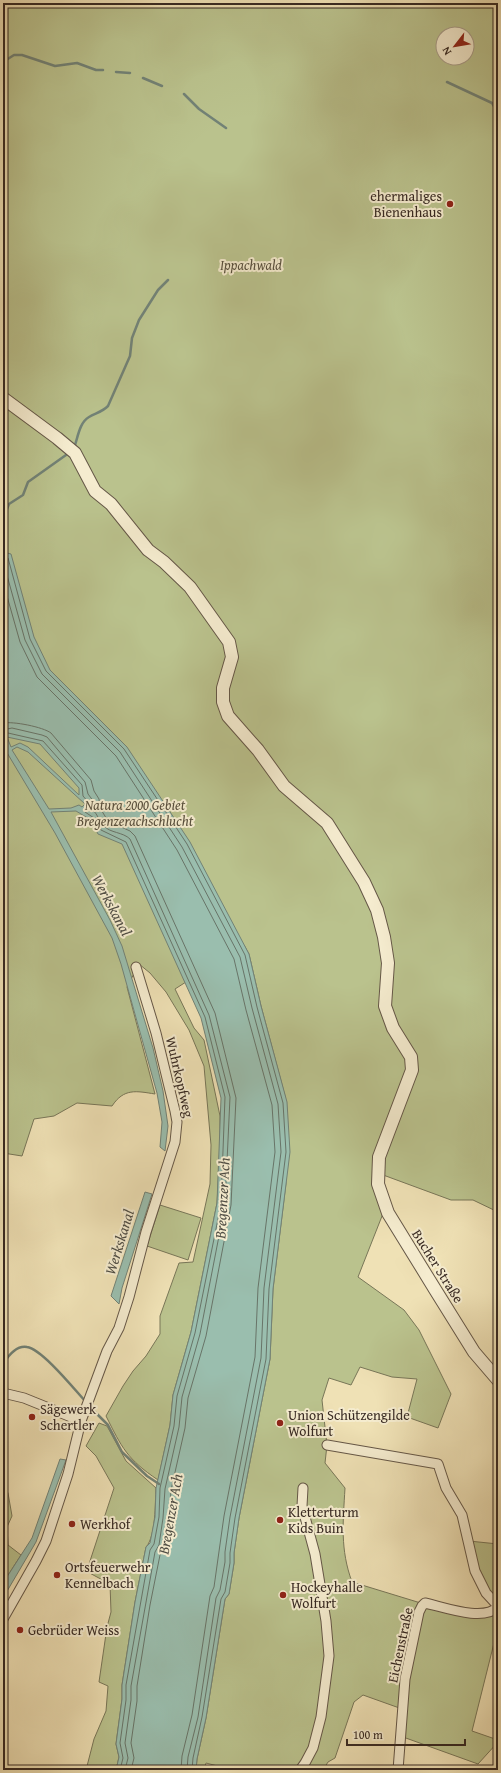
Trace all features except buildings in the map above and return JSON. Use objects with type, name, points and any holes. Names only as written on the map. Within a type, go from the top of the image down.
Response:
[{"type":"street","name":"Bucher Straße","points":[[3,398],[75,453],[95,491],[111,504],[148,550],[164,562],[190,586],[229,642],[232,657],[223,688],[223,702],[228,716],[258,750],[284,786],[327,823],[364,882],[377,910],[384,937],[388,963],[384,1006],[393,1028],[411,1057],[412,1070],[379,1157],[378,1184],[388,1213],[474,1352],[498,1380]]},
{"type":"street","name":"Wuhrkopfweg","points":[[3,1619],[46,1541],[68,1474],[81,1421],[107,1351],[119,1328],[127,1304],[146,1232],[171,1158],[177,1132],[175,1111],[156,1033],[136,967]]},
{"type":"street","points":[[3,1393],[24,1398],[81,1421]]},
{"type":"street","points":[[327,1445],[438,1464],[446,1488],[462,1515],[475,1571],[486,1593],[498,1607]]},
{"type":"street","points":[[300,1770],[306,1763],[313,1748],[321,1717],[329,1656],[326,1621],[315,1554],[302,1506],[303,1488]]},
{"type":"street","name":"Eichenstraße","points":[[398,1770],[405,1678],[419,1612],[422,1606],[425,1603],[480,1614],[489,1612],[498,1607]]},
{"type":"green space","name":"Ippachwald","points":[[3,3],[498,3],[498,1212],[473,1200],[451,1200],[375,1172],[384,1211],[358,1277],[404,1310],[419,1330],[451,1394],[438,1428],[407,1417],[417,1379],[392,1377],[360,1367],[351,1385],[329,1378],[322,1400],[327,1445],[325,1463],[345,1488],[343,1536],[348,1570],[352,1582],[424,1604],[462,1612],[498,1608],[498,1627],[472,1731],[498,1740],[498,1742],[478,1764],[403,1737],[405,1710],[363,1695],[354,1702],[335,1758],[328,1762],[323,1770],[233,1770],[206,1763],[204,1770],[196,1770],[225,1599],[229,1594],[239,1518],[270,1359],[273,1289],[286,1183],[285,1096],[249,954],[244,945],[175,989],[194,1028],[204,1040],[220,1116],[220,1150],[217,1203],[191,1332],[173,1395],[170,1425],[158,1480],[139,1466],[126,1452],[106,1416],[123,1386],[146,1356],[160,1334],[160,1316],[179,1263],[193,1262],[210,1184],[211,1145],[204,1066],[189,1030],[166,992],[150,973],[139,964],[127,987],[155,1094],[131,1092],[121,1096],[112,1106],[77,1103],[54,1116],[34,1119],[22,1156],[3,1153]]},
{"type":"green space","points":[[160,1205],[201,1218],[188,1260],[147,1246]]},
{"type":"green space","points":[[99,1423],[107,1426],[126,1461],[156,1488],[152,1535],[146,1547],[135,1602],[122,1685],[122,1699],[116,1744],[119,1757],[116,1770],[86,1770],[94,1739],[106,1711],[108,1686],[99,1682],[107,1627],[111,1612],[110,1584],[84,1570],[89,1564],[114,1488],[96,1456],[86,1446]]},
{"type":"green space","points":[[3,1484],[8,1493],[12,1516],[7,1527],[8,1545],[21,1555],[3,1583]]},
{"type":"green space","points":[[469,1541],[498,1544],[498,1605],[486,1591]]},
{"type":"water","name":"Bregenzer Ach","points":[[3,552],[11,554],[34,637],[50,670],[127,747],[190,842],[249,954],[261,1006],[287,1102],[290,1152],[273,1289],[270,1359],[239,1518],[229,1594],[225,1599],[196,1770],[116,1770],[119,1757],[116,1744],[122,1699],[122,1685],[135,1602],[146,1547],[150,1543],[155,1517],[156,1488],[170,1425],[173,1395],[191,1332],[217,1203],[221,1098],[201,1018],[122,844],[98,834],[91,820],[76,811],[51,812],[110,920],[122,946],[153,1048],[163,1091],[168,1126],[165,1151],[160,1147],[162,1122],[157,1093],[121,964],[112,938],[55,833],[3,746]],"holes":[[[7,737],[40,744],[79,788],[79,795],[28,747],[20,743],[11,747]],[[17,747],[28,752],[85,804],[82,807],[79,805],[71,808],[49,809],[12,750]]]},
{"type":"water","points":[[145,1192],[152,1194],[122,1288],[119,1304],[111,1296]]},
{"type":"water","points":[[60,1459],[66,1460],[36,1542],[3,1598],[3,1583],[32,1538]]},
{"type":"waterway","points":[[3,62],[14,55],[22,55],[55,66],[77,63],[96,70],[103,70]]},
{"type":"waterway","points":[[116,72],[130,73]]},
{"type":"waterway","points":[[143,78],[162,86]]},
{"type":"waterway","points":[[447,82],[492,103],[498,113]]},
{"type":"waterway","points":[[184,94],[199,109],[226,128]]},
{"type":"waterway","points":[[75,445],[83,422],[108,406],[130,356],[132,338],[139,320],[158,290],[168,280]]},
{"type":"waterway","points":[[3,519],[9,504],[23,495],[28,482],[66,455]]},
{"type":"waterway","points":[[3,1364],[16,1349],[23,1347],[33,1349],[49,1362],[86,1402]]},
{"type":"waterway","name":"Bregenzer Ach","points":[[89,1406],[108,1425],[122,1452],[147,1476],[159,1484]]},
{"type":"place","name":"ehermaliges Bienenhaus","points":[[450,204]]},
{"type":"place","name":"Sägewerk Schertler","points":[[32,1417]]},
{"type":"place","name":"Union Schützengilde Wolfurt","points":[[280,1423]]},
{"type":"place","name":"Kletterturm Kids Buin","points":[[280,1520]]},
{"type":"place","name":"Werkhof","points":[[72,1524]]},
{"type":"place","name":"Ortsfeuerwehr Kennelbach","points":[[57,1575]]},
{"type":"place","name":"Hockeyhalle Wolfurt","points":[[283,1595]]},
{"type":"place","name":"Gebrüder Weiss","points":[[20,1630]]},
{"type":"park label","name":"Natura 2000 Gebiet Bregenzerachschlucht","points":[[135,814]]},
{"type":"water label","name":"Werkskanal","points":[[112,905]]},
{"type":"water label","name":"Werkskanal","points":[[119,1242]]}]
